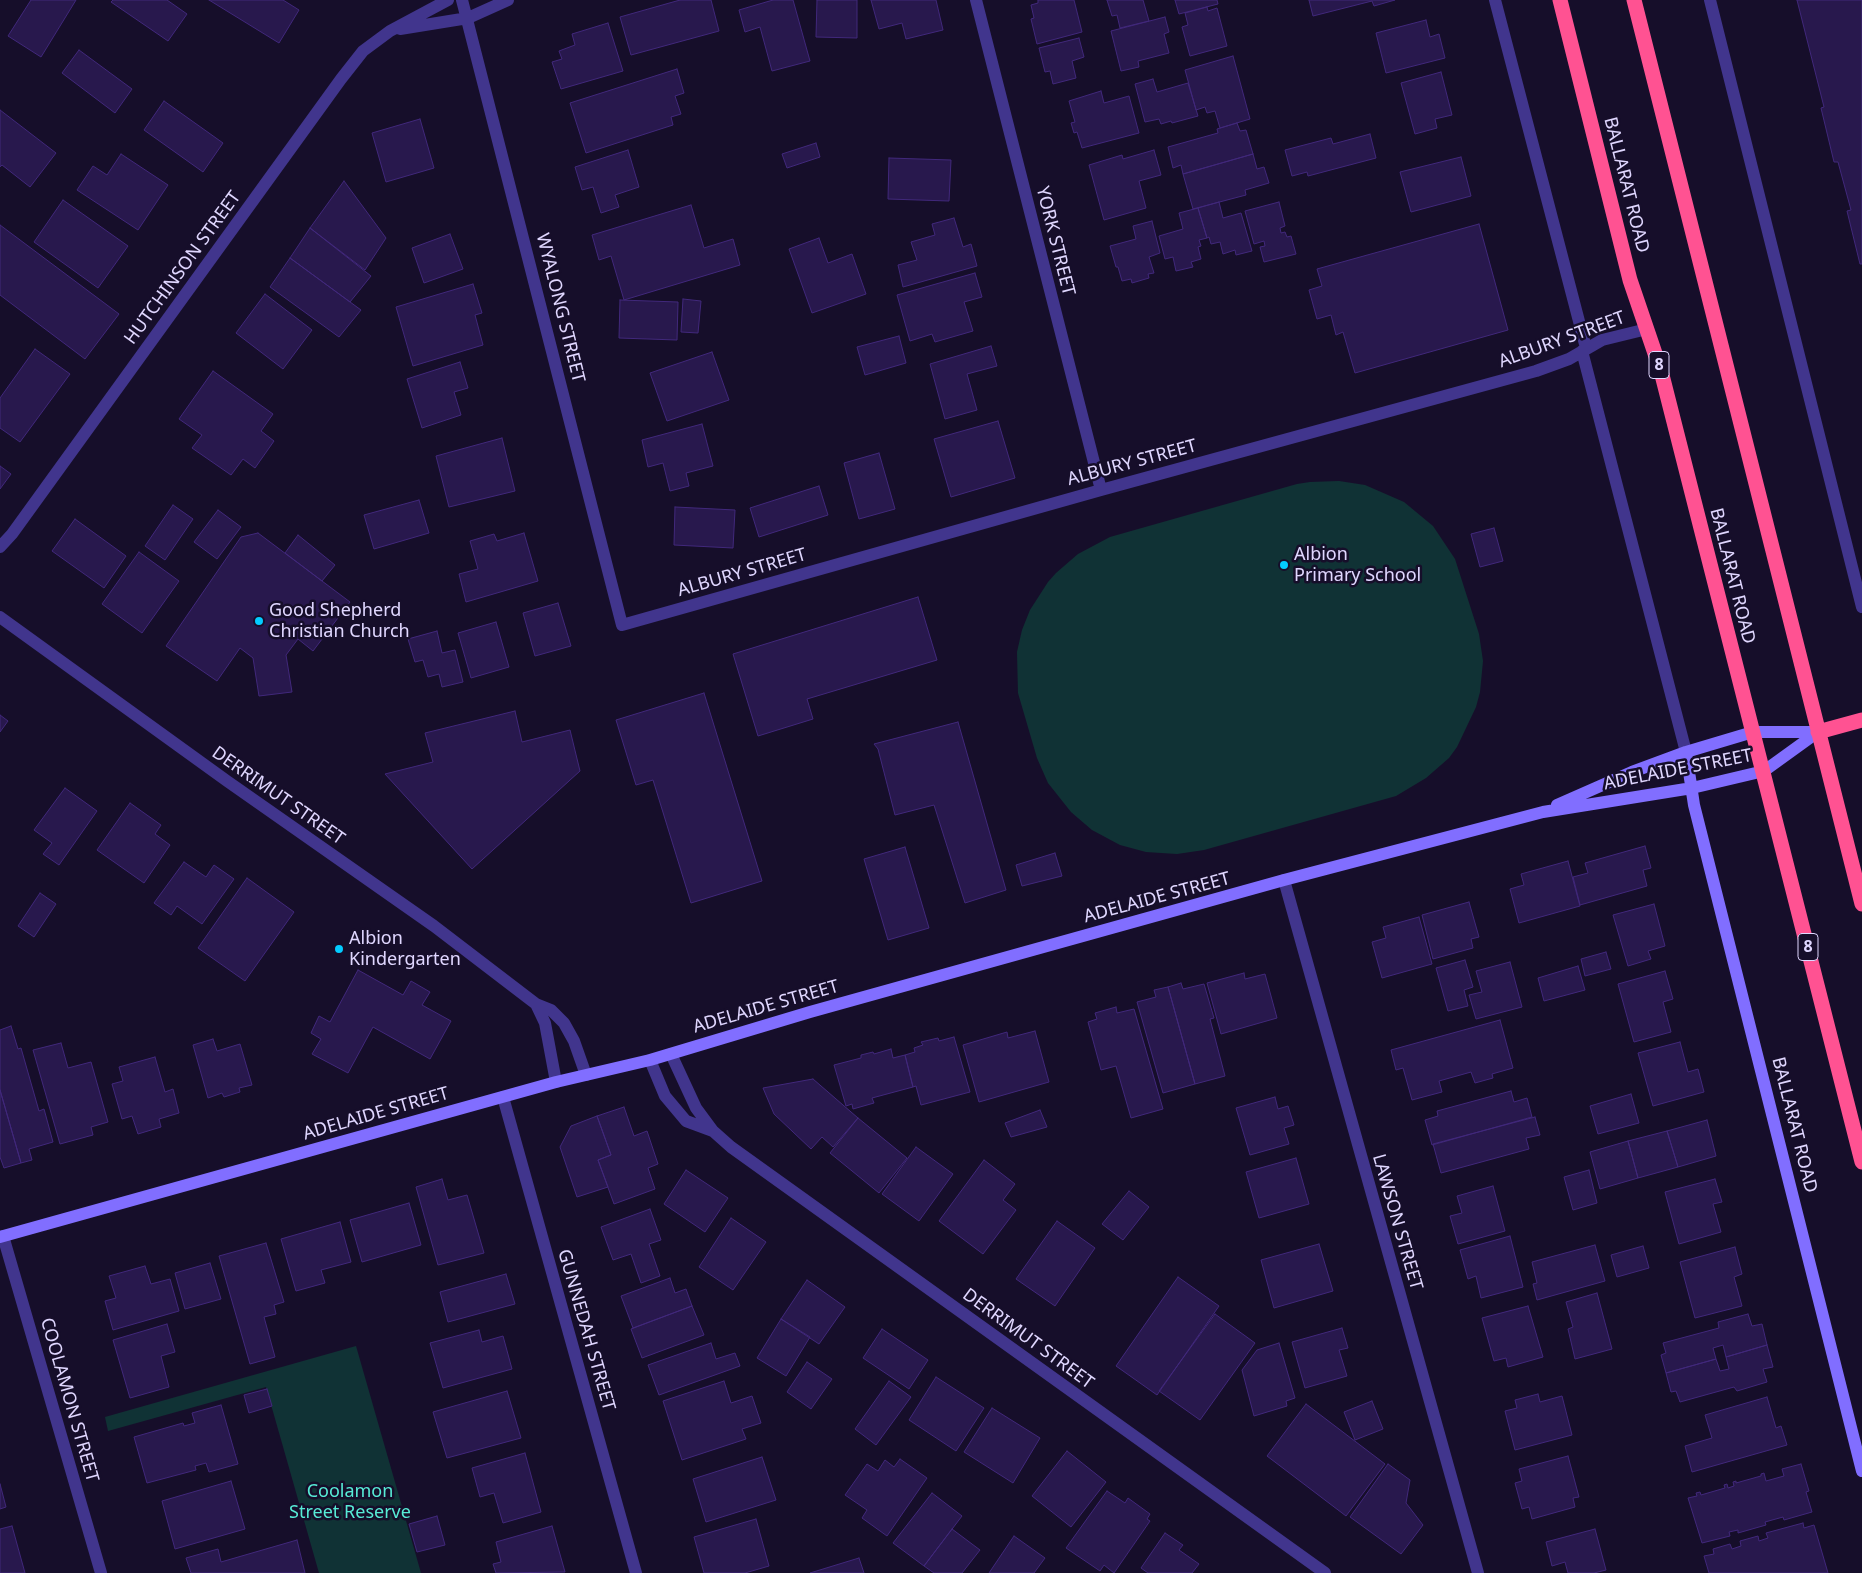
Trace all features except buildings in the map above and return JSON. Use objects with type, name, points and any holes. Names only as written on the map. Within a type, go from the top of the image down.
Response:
[{"type":"highway","name":"BALLARAT ROAD","points":[[1560,0],[1630,280],[1663,381],[1752,732],[1764,771],[1862,1162]]},
{"type":"highway","points":[[1634,0],[1862,904]]},
{"type":"highway","points":[[1818,732],[1862,720]]},
{"type":"street","name":"HUTCHINSON STREET","points":[[0,547],[12,534],[363,50],[390,31],[448,0]]},
{"type":"street","name":"WYALONG STREET","points":[[462,0],[622,625]]},
{"type":"street","name":"HUTCHINSON STREET","points":[[390,31],[468,18],[508,0]]},
{"type":"street","name":"YORK STREET","points":[[976,0],[1101,490]]},
{"type":"street","points":[[1495,0],[1686,752]]},
{"type":"street","points":[[1710,0],[1862,607]]},
{"type":"street","name":"ALBURY STREET","points":[[622,625],[1101,490],[1536,372],[1569,359],[1602,340],[1647,329]]},
{"type":"street","name":"HUTCHINSON STREET","points":[[0,556],[12,534]]},
{"type":"street","name":"DERRIMUT STREET","points":[[0,617],[227,781],[434,926],[536,1004],[551,1010],[564,1023],[574,1041],[586,1075]]},
{"type":"street","name":"ADELAIDE STREET","points":[[1543,812],[1632,772],[1686,752],[1752,732],[1818,732]]},
{"type":"street","name":"ADELAIDE STREET","points":[[2,1237],[556,1082],[650,1060],[810,1012],[1284,880],[1543,812],[1692,788],[1764,771],[1818,732]]},
{"type":"street","name":"BALLARAT ROAD","points":[[1686,752],[1694,805],[1862,1471]]},
{"type":"street","name":"LAWSON STREET","points":[[1284,880],[1478,1573]]},
{"type":"street","name":"DERRIMUT STREET","points":[[536,1004],[545,1023],[556,1082]]},
{"type":"street","name":"DERRIMUT STREET","points":[[671,1054],[696,1108],[713,1131],[731,1147],[1325,1573]]},
{"type":"street","name":"DERRIMUT STREET","points":[[650,1060],[665,1096],[686,1121],[713,1131]]},
{"type":"street","name":"GUNNEDAH STREET","points":[[503,1097],[636,1573]]},
{"type":"street","name":"COOLAMON STREET","points":[[2,1237],[101,1573]]},
{"type":"green space","points":[[1339,481],[1365,485],[1404,502],[1433,526],[1455,559],[1479,634],[1483,661],[1480,692],[1476,707],[1457,747],[1449,758],[1426,778],[1396,796],[1204,850],[1177,854],[1146,852],[1120,845],[1092,830],[1071,812],[1048,783],[1037,758],[1018,693],[1017,652],[1022,630],[1030,610],[1048,582],[1078,554],[1110,537],[1297,484]]},
{"type":"green space","name":"Coolamon Street Reserve","points":[[356,1346],[421,1573],[319,1573],[266,1387],[108,1431],[105,1417]]},
{"type":"place","name":"Albion Primary School","points":[[1284,565]]},
{"type":"place","name":"Good Shepherd Christian Church","points":[[259,621]]},
{"type":"place","name":"Albion Kindergarten","points":[[339,949]]}]
